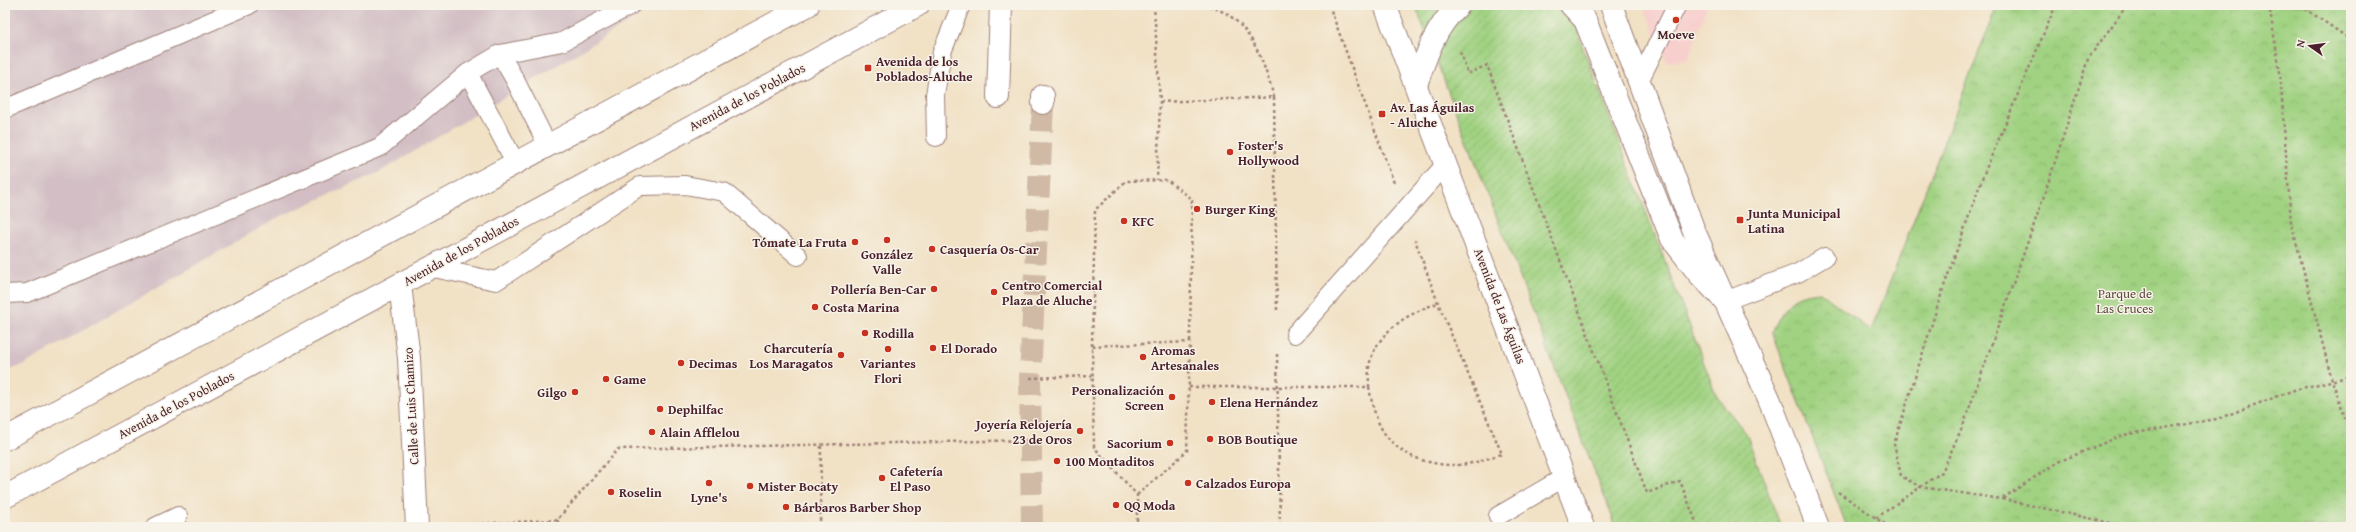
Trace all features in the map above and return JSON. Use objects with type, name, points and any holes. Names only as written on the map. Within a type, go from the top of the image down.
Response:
[{"type":"main road","points":[[5,439],[547,144],[808,5]]},
{"type":"main road","name":"Avenida de los Poblados","points":[[5,497],[918,5]]},
{"type":"main road","points":[[998,97],[1001,5]]},
{"type":"main road","name":"Avenida de Las Águilas","points":[[1385,5],[1583,527]]},
{"type":"main road","points":[[1571,5],[1584,20],[1672,239],[1699,274],[1725,301]]},
{"type":"main road","points":[[1611,5],[1638,83],[1694,230],[1770,401],[1818,527]]},
{"type":"main road","points":[[1416,85],[1428,50],[1452,11]]},
{"type":"main road","name":"Calle de Luis Chamizo","points":[[400,285],[409,358],[417,527]]},
{"type":"lane","points":[[5,109],[249,5]]},
{"type":"lane","points":[[5,294],[27,292],[380,147],[468,73],[500,54],[562,42],[631,5]]},
{"type":"lane","points":[[936,137],[935,95],[942,52],[961,5]]},
{"type":"lane","points":[[1638,83],[1677,5]]},
{"type":"lane","points":[[500,54],[547,144]]},
{"type":"lane","points":[[468,73],[515,162]]},
{"type":"lane","points":[[1294,334],[1445,165]]},
{"type":"lane","points":[[430,267],[496,281],[640,186],[678,185],[724,192],[798,256]]},
{"type":"lane","points":[[1725,301],[1798,273],[1825,257]]},
{"type":"lane","points":[[1498,516],[1565,477]]},
{"type":"lane","points":[[155,527],[178,516]]},
{"type":"path","points":[[1154,5],[1160,102],[1158,180]]},
{"type":"path","points":[[1160,102],[1274,97],[1264,62],[1250,37],[1231,16],[1208,5]]},
{"type":"path","points":[[2056,5],[1983,176],[1942,292],[1894,444],[1901,476],[1920,487],[2002,499],[2129,527]]},
{"type":"path","points":[[1876,518],[1942,472],[1964,423],[2045,193],[2088,58],[2127,5]]},
{"type":"path","points":[[2269,5],[2280,72],[2291,222],[2332,380],[2347,423],[2351,451]]},
{"type":"path","points":[[2300,5],[2351,40]]},
{"type":"path","points":[[1452,11],[1468,74],[1487,65],[1646,493],[1680,481],[1698,527]]},
{"type":"path","points":[[1137,495],[1187,451],[1192,199],[1167,180],[1126,181],[1094,210],[1092,346],[1094,446],[1137,495],[1137,527]]},
{"type":"path","points":[[1438,303],[1421,309],[1398,322],[1381,338],[1370,362],[1369,387],[1374,412],[1388,438],[1409,454],[1435,464],[1466,464],[1502,454]]},
{"type":"path","points":[[1092,346],[1190,342]]},
{"type":"path","points":[[1030,378],[1092,376]]},
{"type":"path","points":[[2002,499],[2058,462],[2123,435],[2217,418],[2294,390],[2351,376]]},
{"type":"path","points":[[1189,387],[1369,387]]},
{"type":"path","points":[[452,524],[557,520],[618,449],[1031,440]]},
{"type":"path","points":[[820,527],[821,444]]},
{"type":"path","points":[[1838,492],[1889,527]]},
{"type":"path","points":[[557,520],[561,527]]},
{"type":"shaded area","points":[[5,5],[657,5],[380,172],[277,218],[25,364],[5,372]]},
{"type":"shaded area","name":"Moeve","points":[[1643,5],[1708,5],[1688,60],[1667,62]]},
{"type":"green space","points":[[1415,5],[1574,5],[1580,40],[1717,397],[1746,433],[1781,527],[1616,527]]},
{"type":"green space","name":"Parque de Las Cruces","points":[[1997,5],[2351,5],[2351,527],[1847,527],[1772,332],[1789,303],[1794,299],[1809,293],[1820,292],[1871,331]]},
{"type":"tunnel","points":[[1032,527],[1030,378],[1043,103]]},
{"type":"place","name":"Moeve","points":[[1676,20]]},
{"type":"place","name":"Avenida de los Poblados-Aluche","points":[[868,68]]},
{"type":"place","name":"Av. Las Águilas - Aluche","points":[[1382,114]]},
{"type":"place","name":"Foster's Hollywood","points":[[1230,152]]},
{"type":"place","name":"Burger King","points":[[1197,209]]},
{"type":"place","name":"Junta Municipal Latina","points":[[1740,220]]},
{"type":"place","name":"KFC","points":[[1124,221]]},
{"type":"place","name":"González Valle","points":[[887,240]]},
{"type":"place","name":"Tómate La Fruta","points":[[855,242]]},
{"type":"place","name":"Casquería Os-Car","points":[[932,249]]},
{"type":"place","name":"Pollería Ben-Car","points":[[934,289]]},
{"type":"place","name":"Centro Comercial Plaza de Aluche","points":[[994,292]]},
{"type":"place","name":"Costa Marina","points":[[815,307]]},
{"type":"place","name":"Rodilla","points":[[865,333]]},
{"type":"place","name":"El Dorado","points":[[933,348]]},
{"type":"place","name":"Variantes Flori","points":[[888,349]]},
{"type":"place","name":"Charcutería Los Maragatos","points":[[841,355]]},
{"type":"place","name":"Aromas Artesanales","points":[[1143,357]]},
{"type":"place","name":"Decimas","points":[[681,363]]},
{"type":"place","name":"Game","points":[[606,379]]},
{"type":"place","name":"Gilgo","points":[[575,392]]},
{"type":"place","name":"Personalización Screen","points":[[1172,397]]},
{"type":"place","name":"Elena Hernández","points":[[1212,402]]},
{"type":"place","name":"Dephilfac","points":[[660,409]]},
{"type":"place","name":"Joyería Relojería 23 de Oros","points":[[1080,431]]},
{"type":"place","name":"Alain Afflelou","points":[[652,432]]},
{"type":"place","name":"BOB Boutique","points":[[1210,439]]},
{"type":"place","name":"Sacorium","points":[[1170,443]]},
{"type":"place","name":"100 Montaditos","points":[[1057,461]]},
{"type":"place","name":"Cafetería El Paso","points":[[882,478]]},
{"type":"place","name":"Lyne's","points":[[709,483]]},
{"type":"place","name":"Calzados Europa","points":[[1188,483]]},
{"type":"place","name":"Mister Bocaty","points":[[750,486]]},
{"type":"place","name":"Roselin","points":[[611,492]]},
{"type":"place","name":"QQ Moda","points":[[1116,505]]},
{"type":"place","name":"Bárbaros Barber Shop","points":[[786,507]]}]
